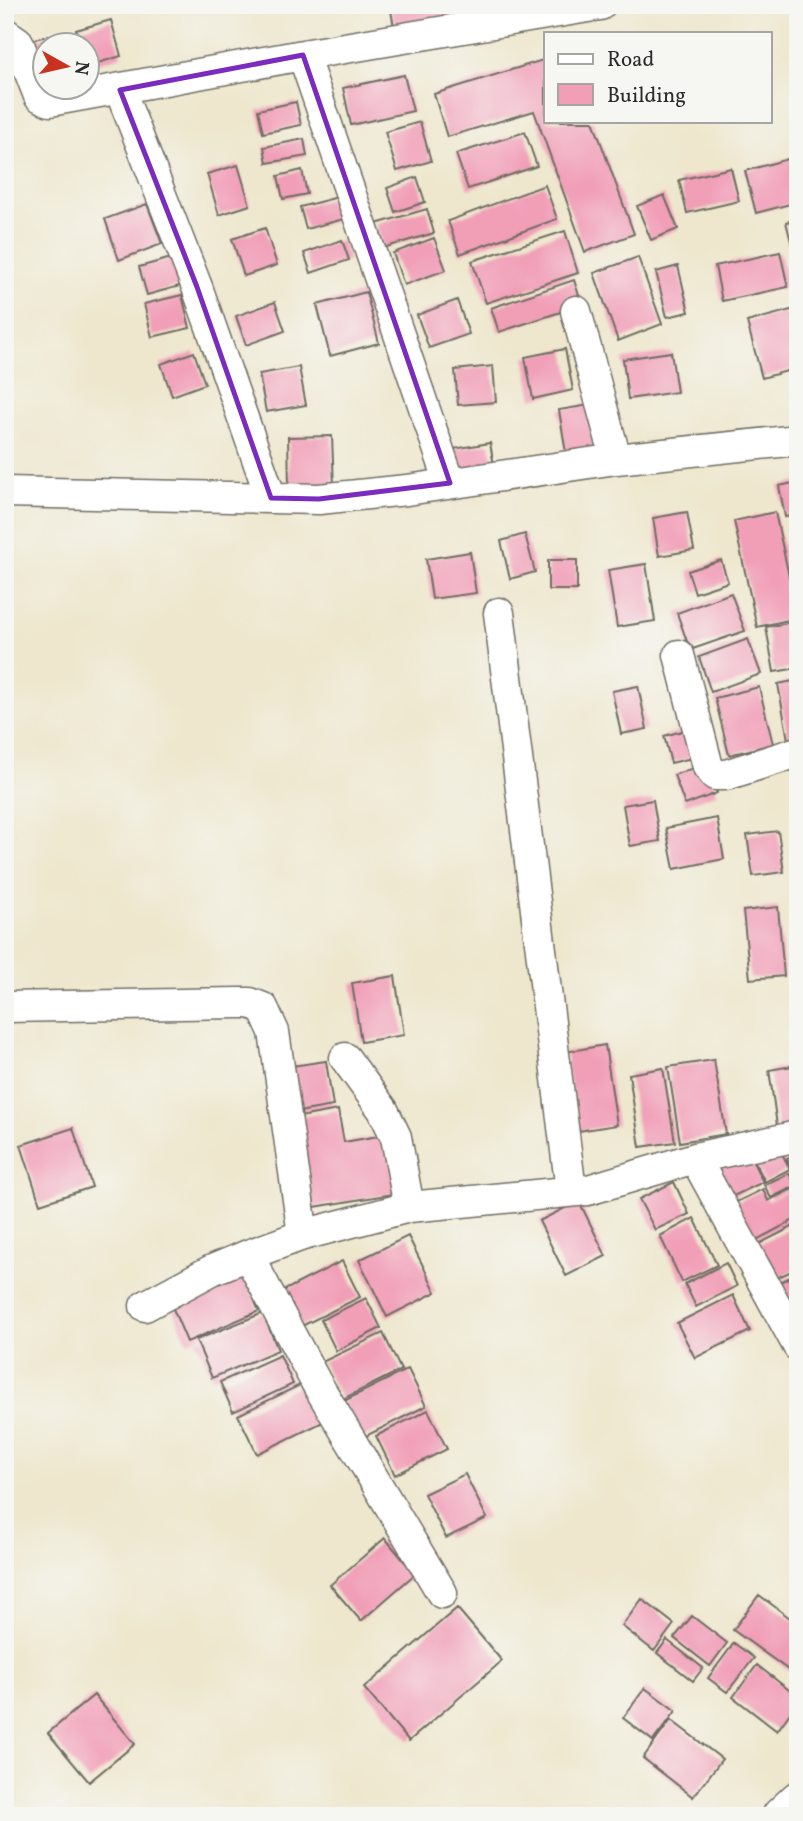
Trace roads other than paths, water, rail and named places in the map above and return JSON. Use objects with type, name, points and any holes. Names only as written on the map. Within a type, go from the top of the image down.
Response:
[{"type":"street","points":[[5,33],[18,42],[34,89],[43,100],[50,102],[303,55],[600,5]]},
{"type":"street","points":[[303,55],[450,483]]},
{"type":"street","points":[[120,90],[197,287],[271,498]]},
{"type":"street","points":[[576,311],[616,459]]},
{"type":"street","points":[[5,492],[318,499],[365,495],[616,459],[798,440]]},
{"type":"street","points":[[499,613],[571,1191]]},
{"type":"street","points":[[679,655],[708,767],[715,775],[726,775],[798,751]]},
{"type":"street","points":[[5,1007],[250,1003],[263,1009],[274,1032],[303,1236]]},
{"type":"street","points":[[345,1058],[383,1110],[396,1137],[409,1207]]},
{"type":"street","points":[[145,1306],[212,1270],[248,1255],[303,1236],[409,1207],[588,1190],[695,1158],[798,1136]]},
{"type":"street","points":[[695,1158],[798,1346]]},
{"type":"street","points":[[248,1255],[312,1374],[442,1593]]},
{"type":"street","points":[[782,1816],[798,1800]]}]
